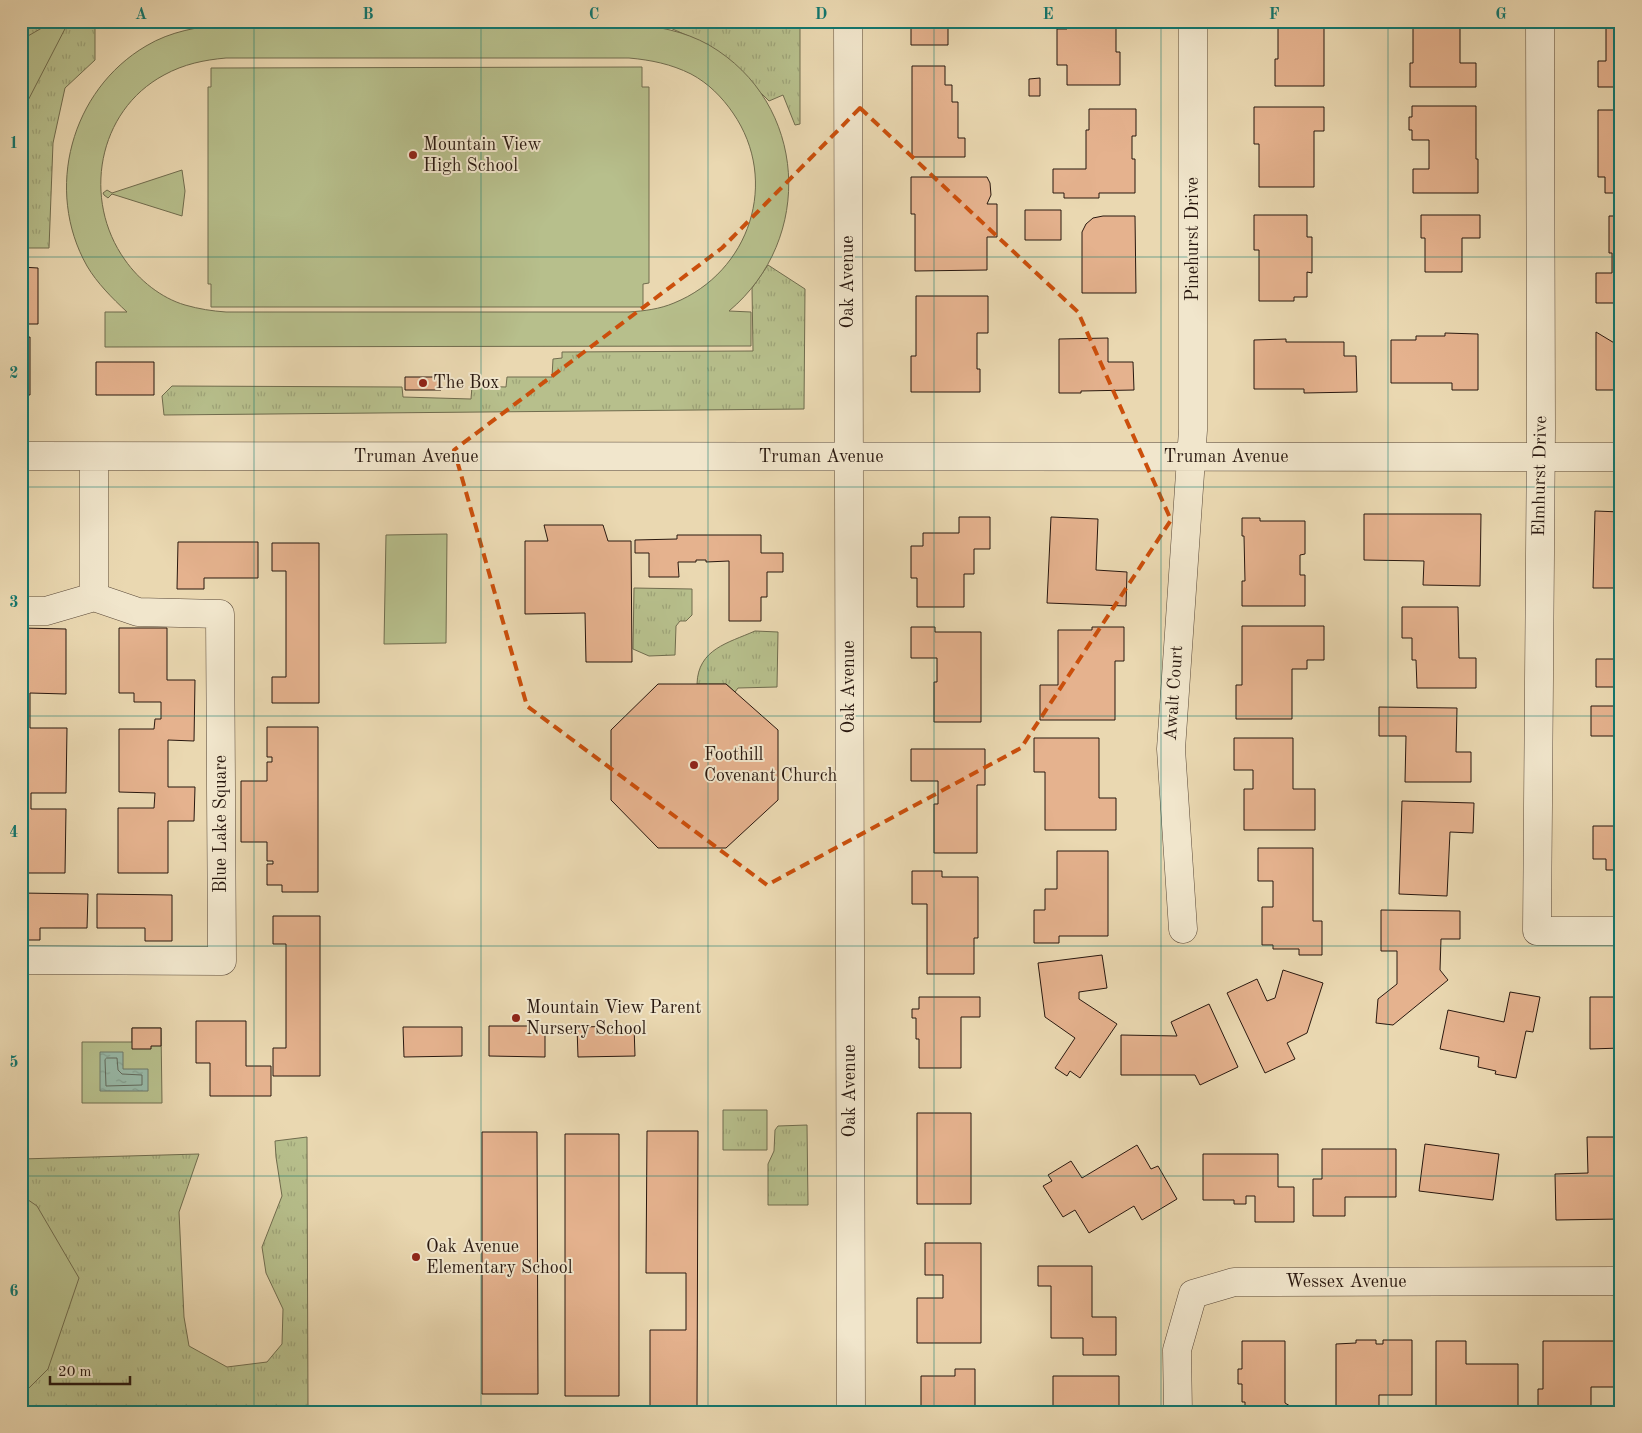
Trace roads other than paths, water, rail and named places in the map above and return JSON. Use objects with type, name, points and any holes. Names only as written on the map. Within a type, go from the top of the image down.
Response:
[{"type":"street","name":"Oak Avenue","points":[[848,21],[851,1412]]},
{"type":"street","name":"Pinehurst Drive","points":[[1190,457],[1193,430],[1193,21]]},
{"type":"street","name":"Elmhurst Drive","points":[[1540,21],[1541,456],[1537,931],[1621,931]]},
{"type":"street","name":"Truman Avenue","points":[[21,456],[1621,457]]},
{"type":"street","points":[[21,611],[46,611],[94,597],[94,457]]},
{"type":"street","name":"Awalt Court","points":[[1183,930],[1171,749],[1190,457]]},
{"type":"street","name":"Blue Lake Square","points":[[21,960],[222,961],[220,614],[138,612],[94,597]]},
{"type":"street","name":"Wessex Avenue","points":[[1178,1412],[1178,1350],[1194,1294],[1202,1291],[1234,1282],[1621,1281]]},
{"type":"water","points":[[100,1052],[123,1052],[123,1069],[148,1069],[148,1091],[100,1091]]},
{"type":"place","name":"Mountain View High School","points":[[413,155]]},
{"type":"place","name":"The Box","points":[[423,383]]},
{"type":"place","name":"Foothill Covenant Church","points":[[694,765]]},
{"type":"place","name":"Mountain View Parent Nursery School","points":[[516,1018]]},
{"type":"place","name":"Oak Avenue Elementary School","points":[[416,1257]]}]
